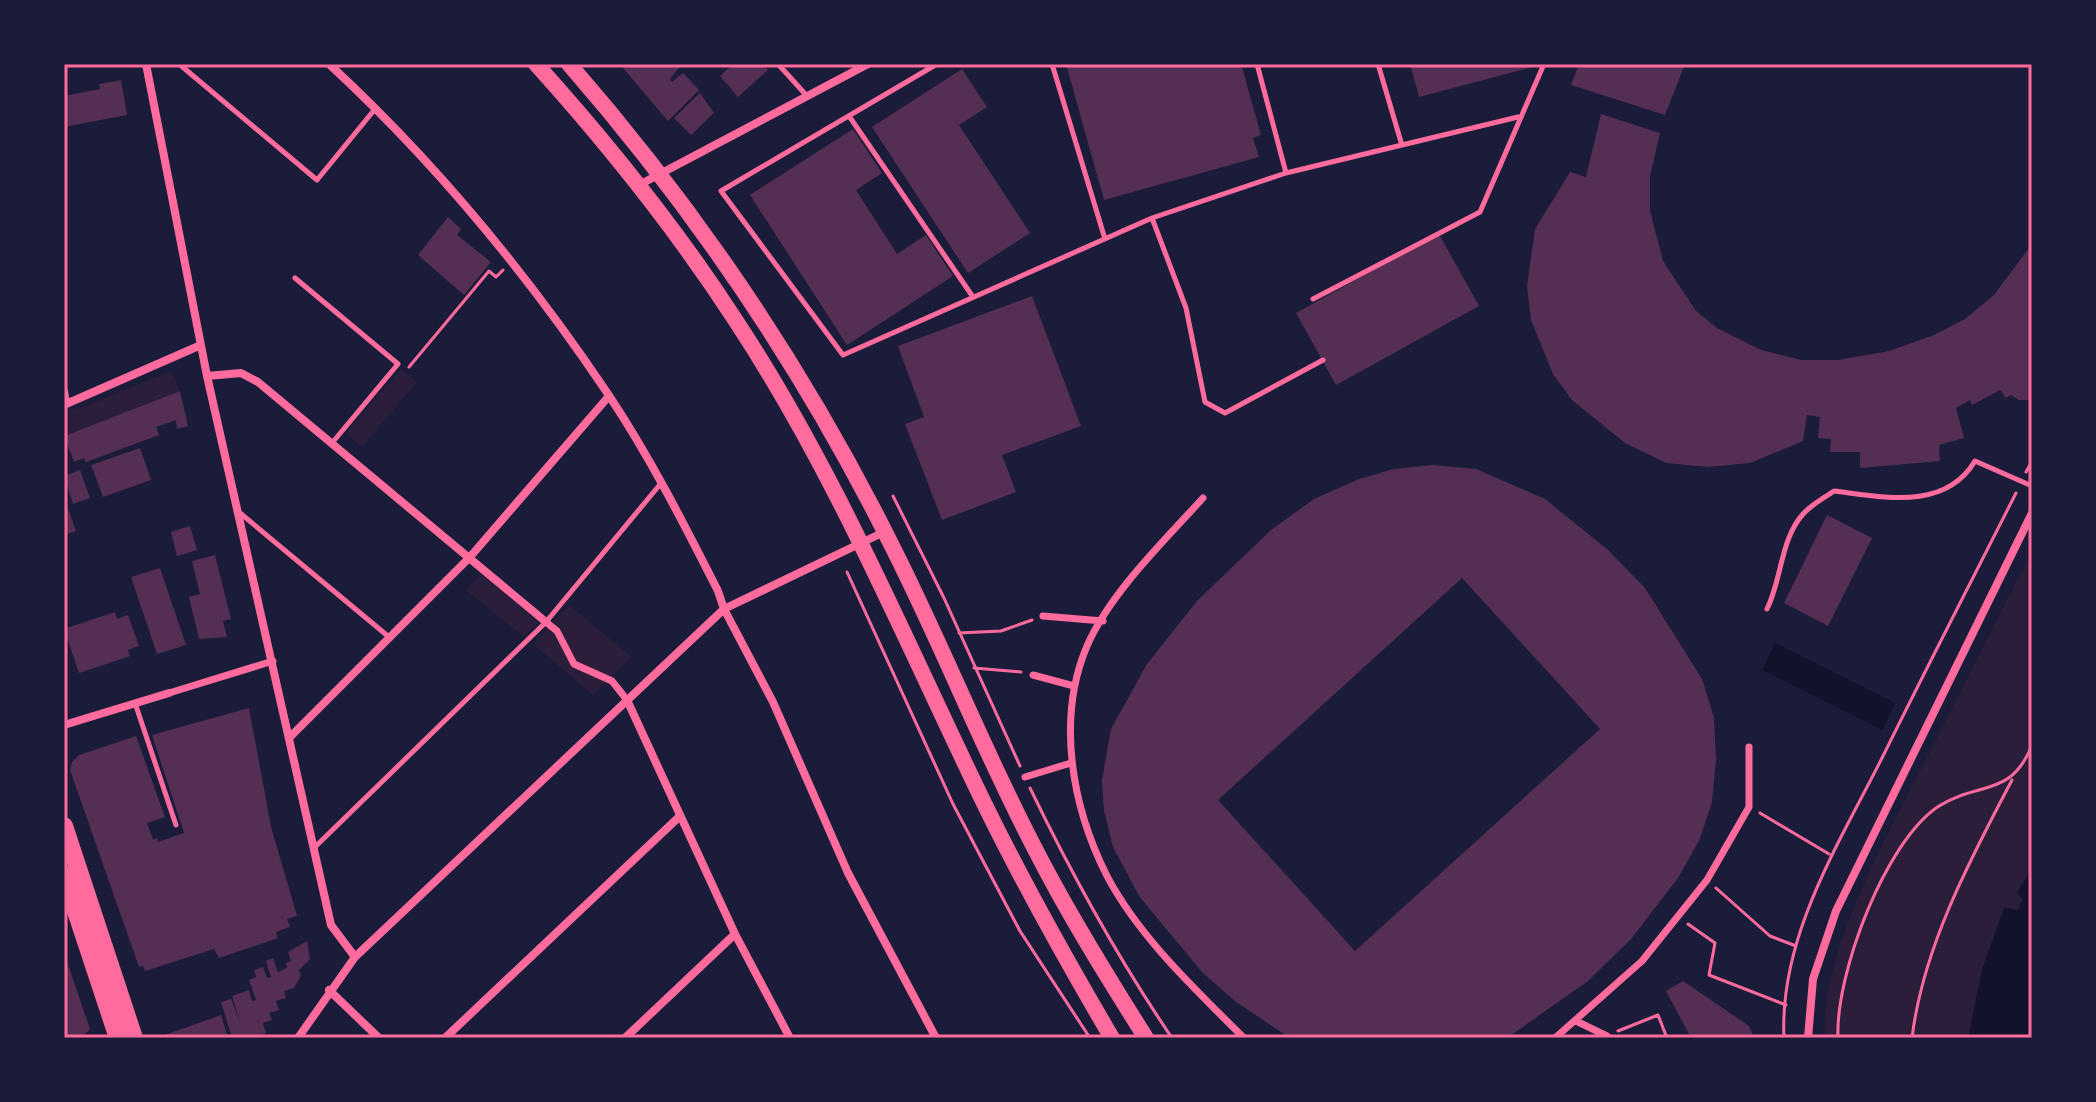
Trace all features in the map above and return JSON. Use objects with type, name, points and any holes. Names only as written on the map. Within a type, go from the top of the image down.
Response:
[{"type":"main road","points":[[536,64],[639,185],[737,323],[815,456],[1018,872],[1112,1038]]},
{"type":"main road","points":[[569,64],[660,172],[753,302],[813,400],[884,532],[1044,867],[1084,940],[1146,1038]]},
{"type":"main road","points":[[64,826],[122,1036]]},
{"type":"main road","points":[[64,875],[122,1036]]},
{"type":"street","points":[[146,64],[207,376],[316,846],[331,925],[355,957]]},
{"type":"street","points":[[329,64],[376,108],[544,304],[609,396],[662,482],[718,591],[724,609],[773,702],[848,873],[936,1038]]},
{"type":"street","points":[[639,185],[868,64]]},
{"type":"street","points":[[64,391],[65,404],[201,345]]},
{"type":"street","points":[[207,376],[241,373],[258,382],[557,631],[574,664],[612,681],[627,700],[735,934],[790,1038]]},
{"type":"street","points":[[290,737],[470,557],[609,396]]},
{"type":"street","points":[[1203,498],[1129,582],[1088,644],[1074,686],[1071,763],[1083,817],[1108,877],[1152,940],[1244,1038]]},
{"type":"street","points":[[1808,1038],[1813,979],[1836,911],[2032,513]]},
{"type":"street","points":[[298,1038],[355,957],[724,609],[884,532]]},
{"type":"street","points":[[1043,616],[1103,621]]},
{"type":"street","points":[[64,725],[273,661]]},
{"type":"street","points":[[1033,675],[1074,686]]},
{"type":"street","points":[[1555,1038],[1642,961],[1707,880],[1749,807],[1749,747]]},
{"type":"street","points":[[1025,777],[1071,763]]},
{"type":"street","points":[[445,1038],[680,816]]},
{"type":"street","points":[[625,1038],[735,934]]},
{"type":"street","points":[[329,990],[379,1038]]},
{"type":"street","points":[[1576,1021],[1607,1036]]},
{"type":"lane","points":[[179,64],[317,180],[376,108]]},
{"type":"lane","points":[[778,64],[808,96]]},
{"type":"lane","points":[[937,64],[721,191],[843,355],[1152,218],[1286,173],[1401,142],[1518,117]]},
{"type":"lane","points":[[1052,64],[1105,239]]},
{"type":"lane","points":[[1257,64],[1286,173]]},
{"type":"lane","points":[[1378,64],[1401,142]]},
{"type":"lane","points":[[1313,299],[1480,212],[1518,117],[1544,64]]},
{"type":"lane","points":[[849,116],[973,297]]},
{"type":"lane","points":[[1152,218],[1186,308],[1205,402],[1225,413],[1323,360]]},
{"type":"lane","points":[[295,278],[398,364],[332,443]]},
{"type":"lane","points":[[1767,609],[1778,588],[1786,544],[1803,514],[1834,491],[1919,498],[1948,490],[1975,461],[2032,486]]},
{"type":"lane","points":[[316,846],[546,622],[662,482]]},
{"type":"lane","points":[[239,512],[390,638]]},
{"type":"lane","points":[[135,703],[176,825]]},
{"type":"path","points":[[407,369],[489,271],[496,277]]},
{"type":"path","points":[[1784,1038],[1796,946],[1830,855],[2032,461]]},
{"type":"path","points":[[893,496],[914,539]]},
{"type":"path","points":[[847,572],[960,818],[1020,931],[1090,1038]]},
{"type":"path","points":[[959,633],[1001,631],[1043,616]]},
{"type":"path","points":[[974,668],[1012,669]]},
{"type":"path","points":[[1912,1038],[1927,971],[1946,918],[2032,745]]},
{"type":"path","points":[[1838,1038],[1843,976],[1854,943],[1874,897],[1912,833],[1941,805],[2014,777]]},
{"type":"path","points":[[1749,807],[1830,855]]},
{"type":"path","points":[[1707,880],[1770,936],[1796,946]]},
{"type":"path","points":[[1679,918],[1715,943],[1709,975],[1786,1005]]},
{"type":"path","points":[[1152,1009],[1172,1038]]},
{"type":"path","points":[[1607,1036],[1658,1015],[1667,1038]]},
{"type":"shaded area","points":[[401,369],[417,382],[362,447],[346,433]]},
{"type":"shaded area","points":[[171,371],[180,391],[64,435],[64,407],[78,409]]},
{"type":"shaded area","points":[[2032,552],[2032,1038],[1825,1038],[1826,1004],[1834,967],[1862,890]]},
{"type":"shaded area","points":[[482,574],[538,622],[524,637],[466,590]]},
{"type":"shaded area","points":[[569,605],[632,657],[593,695],[533,644]]},
{"type":"shaded area","points":[[1775,643],[1895,703],[1882,730],[1762,670]]},
{"type":"shaded area","points":[[2032,868],[2032,1038],[1968,1038],[1982,970],[2004,908],[2018,910],[2023,899],[2017,893]]},
{"type":"building","points":[[628,64],[682,64],[670,79],[672,82],[683,73],[699,90],[668,121],[623,68]]},
{"type":"building","points":[[733,64],[763,64],[768,70],[738,97],[720,76]]},
{"type":"building","points":[[1066,64],[1241,64],[1261,135],[1253,138],[1259,157],[1104,200]]},
{"type":"building","points":[[1410,64],[1540,64],[1540,65],[1419,97]]},
{"type":"building","points":[[1579,64],[1685,64],[1665,115],[1571,85]]},
{"type":"building","points":[[962,69],[987,107],[959,125],[1030,233],[968,273],[872,127]]},
{"type":"building","points":[[121,80],[127,115],[64,127],[64,96],[100,89],[99,84]]},
{"type":"building","points":[[700,93],[714,113],[691,135],[674,118]]},
{"type":"building","points":[[1601,114],[1660,133],[1650,176],[1650,211],[1663,261],[1696,311],[1717,328],[1761,350],[1801,360],[1838,360],[1889,351],[1934,335],[1965,319],[1994,295],[2032,244],[2032,400],[2019,400],[2011,395],[2006,398],[2000,390],[1972,405],[1970,400],[1956,408],[1964,438],[1939,445],[1940,461],[1860,468],[1860,452],[1830,452],[1831,439],[1818,438],[1820,417],[1807,415],[1803,441],[1750,463],[1708,467],[1666,463],[1625,443],[1572,400],[1553,374],[1531,320],[1527,286],[1535,229],[1570,172],[1586,177]]},
{"type":"building","points":[[853,129],[882,173],[856,190],[897,254],[926,235],[953,276],[847,345],[750,195]]},
{"type":"building","points":[[448,217],[461,229],[457,235],[491,262],[464,295],[418,255]]},
{"type":"building","points":[[1439,234],[1479,306],[1336,385],[1296,313]]},
{"type":"building","points":[[1032,296],[1081,426],[1002,455],[1016,492],[942,520],[905,424],[924,417],[898,346]]},
{"type":"building","points":[[180,391],[188,426],[177,429],[176,420],[156,427],[159,435],[86,462],[84,458],[74,462],[64,436]]},
{"type":"building","points":[[140,448],[151,480],[103,497],[91,465]]},
{"type":"building","points":[[1433,465],[1476,469],[1545,499],[1608,550],[1645,588],[1702,679],[1714,718],[1716,759],[1712,802],[1699,841],[1678,878],[1631,939],[1588,981],[1507,1038],[1290,1038],[1236,1002],[1202,972],[1139,896],[1113,847],[1104,811],[1102,780],[1111,729],[1147,664],[1197,601],[1271,530],[1314,499],[1359,479],[1394,469]],"holes":[[[1462,578],[1600,729],[1355,951],[1218,800]]]},
{"type":"building","points":[[80,470],[90,498],[73,504],[64,476]]},
{"type":"building","points":[[68,508],[76,531],[64,535],[64,509]]},
{"type":"building","points":[[1827,515],[1872,538],[1828,626],[1784,603]]},
{"type":"building","points":[[190,526],[197,550],[177,556],[171,532]]},
{"type":"building","points":[[215,555],[231,619],[223,621],[227,637],[199,639],[189,597],[200,594],[192,561]]},
{"type":"building","points":[[160,568],[186,645],[157,654],[131,577]]},
{"type":"building","points":[[115,612],[117,619],[128,615],[139,646],[128,650],[130,656],[79,673],[64,629]]},
{"type":"building","points":[[249,708],[271,827],[297,916],[287,919],[290,927],[276,932],[278,938],[219,958],[214,949],[145,971],[143,966],[139,967],[70,770],[72,762],[79,755],[136,736],[165,817],[147,823],[153,840],[157,838],[158,842],[184,833],[152,735]]},
{"type":"building","points":[[307,941],[310,959],[299,970],[301,976],[294,988],[284,991],[286,998],[276,1001],[279,1010],[269,1013],[272,1020],[263,1023],[266,1033],[256,1038],[232,1038],[221,1002],[231,999],[241,1025],[232,996],[249,990],[252,1001],[256,1000],[249,980],[256,977],[254,970],[263,967],[267,978],[271,977],[266,961],[273,958],[278,972],[287,968],[286,963],[291,961],[288,952]]},
{"type":"building","points":[[64,953],[90,1029],[81,1038],[64,1038]]},
{"type":"building","points":[[1683,981],[1749,1026],[1754,1038],[1691,1038],[1666,991]]},
{"type":"building","points":[[221,1015],[228,1038],[164,1038],[165,1035]]}]
